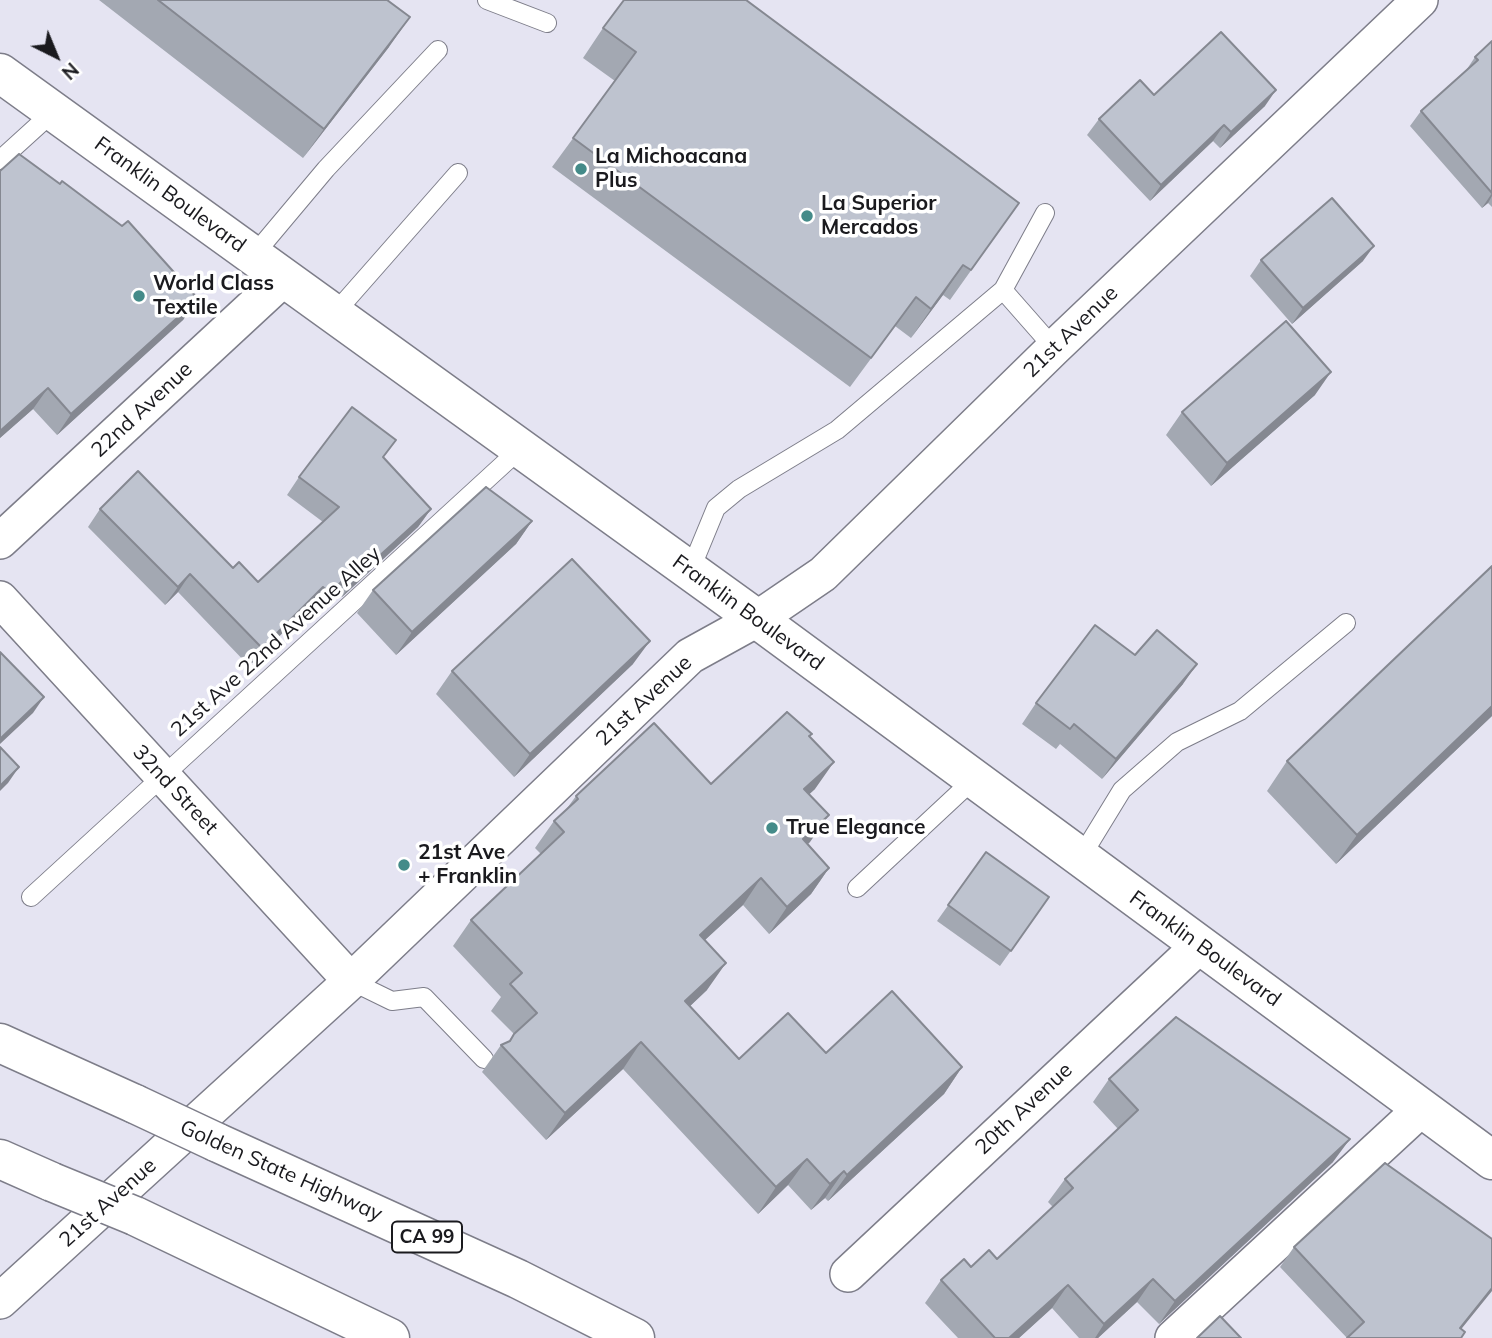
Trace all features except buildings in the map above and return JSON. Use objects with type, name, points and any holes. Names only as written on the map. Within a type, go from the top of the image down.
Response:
[{"type":"main road","name":"Franklin Boulevard","points":[[0,73],[757,619],[1492,1160]]},
{"type":"main road","name":"Golden State Highway","points":[[0,1043],[518,1279],[635,1338]]},
{"type":"main road","points":[[0,1159],[135,1216],[390,1338]]},
{"type":"street","name":"21st Avenue","points":[[0,1301],[351,981],[690,656],[757,619],[823,574],[1054,348],[1420,0]]},
{"type":"street","name":"22nd Avenue","points":[[0,541],[285,278]]},
{"type":"street","name":"32nd Street","points":[[0,599],[351,981]]},
{"type":"street","name":"20th Avenue","points":[[848,1274],[1200,945]]},
{"type":"street","points":[[1173,1338],[1421,1109]]},
{"type":"lane","points":[[487,0],[547,23]]},
{"type":"lane","points":[[253,256],[326,169],[438,50]]},
{"type":"lane","points":[[0,160],[54,111]]},
{"type":"lane","points":[[334,314],[458,173]]},
{"type":"lane","points":[[690,571],[716,509],[739,489],[837,430],[1003,290],[1045,213]]},
{"type":"lane","points":[[1003,290],[1054,348]]},
{"type":"lane","name":"21st Ave 22nd Avenue Alley","points":[[31,897],[520,449]]},
{"type":"lane","points":[[1081,857],[1122,790],[1177,742],[1240,712],[1346,623]]},
{"type":"lane","points":[[857,888],[974,779]]},
{"type":"lane","points":[[351,981],[392,1001],[424,998],[484,1059]]},
{"type":"place","name":"La Michoacana Plus","points":[[581,169]]},
{"type":"place","name":"La Superior Mercados","points":[[807,216]]},
{"type":"place","name":"World Class Textile","points":[[139,296]]},
{"type":"place","name":"True Elegance","points":[[772,828]]},
{"type":"place","name":"21st Ave + Franklin","points":[[404,865]]}]
